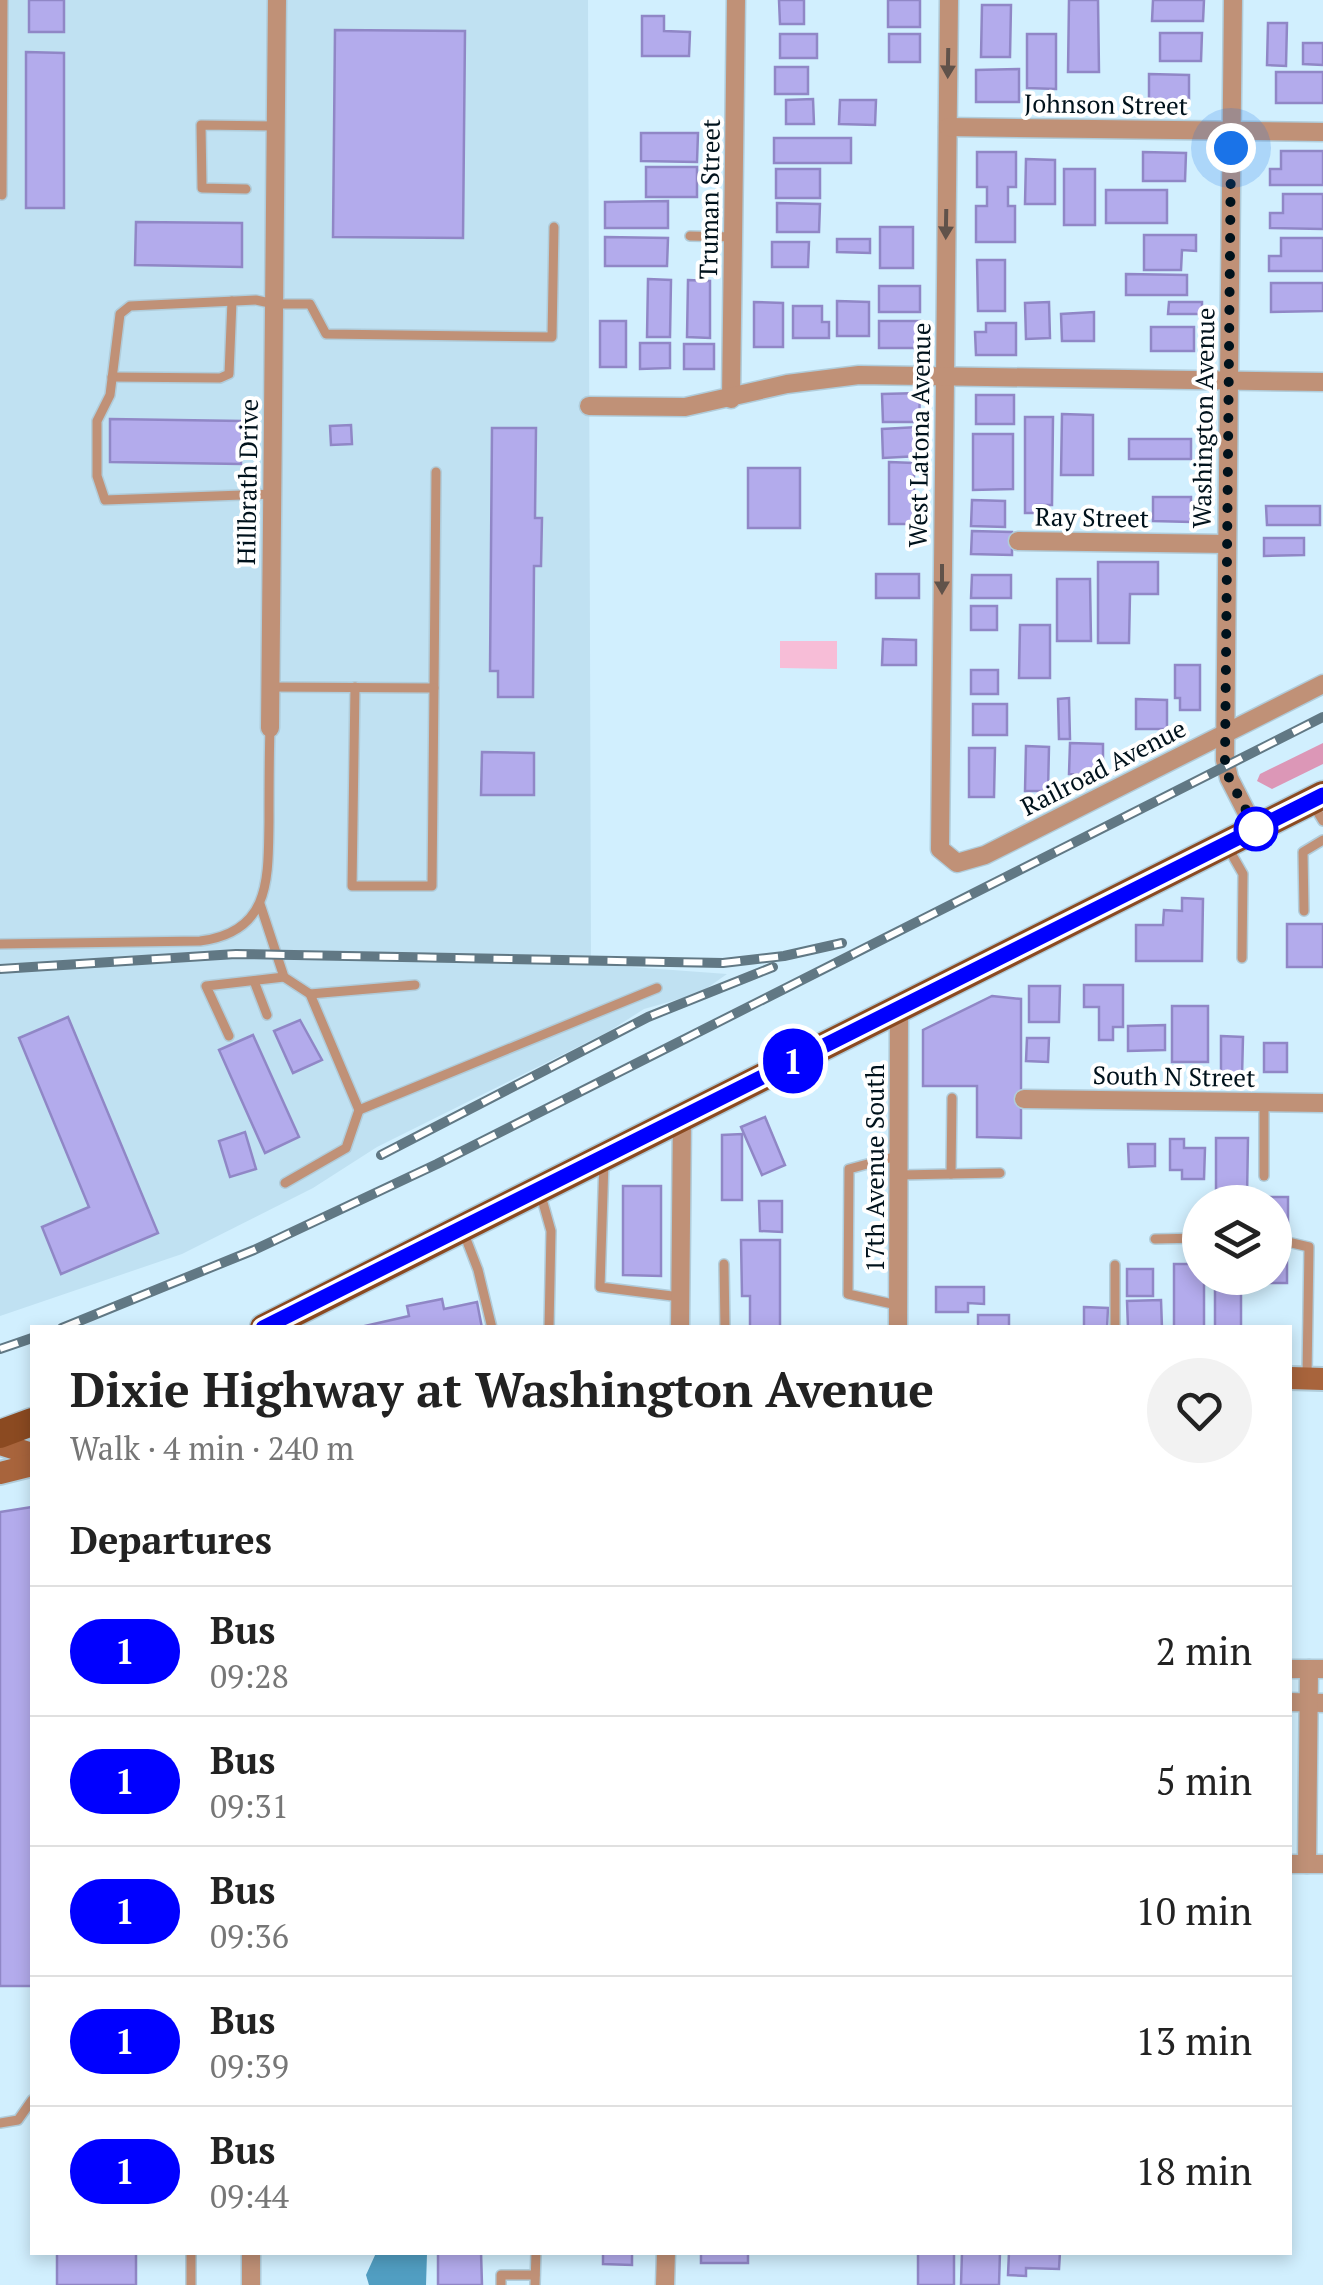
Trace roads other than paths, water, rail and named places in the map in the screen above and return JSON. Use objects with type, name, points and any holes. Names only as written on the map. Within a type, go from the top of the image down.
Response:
[{"type":"main road","points":[[279,1324],[1255,829],[1319,806]]},
{"type":"main road","points":[[0,1434],[30,1423]]},
{"type":"main road","points":[[0,1444],[30,1453]]},
{"type":"main road","points":[[0,1473],[30,1466]]},
{"type":"street","name":"Hillbrath Drive","points":[[270,728],[277,0]]},
{"type":"street","name":"Truman Street","points":[[731,399],[736,0]]},
{"type":"street","name":"West Latona Avenue","points":[[949,0],[940,849],[957,863]]},
{"type":"street","name":"Washington Avenue","points":[[1233,0],[1225,733],[1229,778],[1255,829]]},
{"type":"street","name":"Johnson Street","points":[[948,127],[1323,132]]},
{"type":"street","points":[[589,406],[685,407],[830,377],[1323,382]]},
{"type":"street","name":"Ray Street","points":[[1018,541],[1226,544]]},
{"type":"street","name":"Railroad Avenue","points":[[957,863],[985,854],[1323,684]]},
{"type":"street","name":"17th Avenue South","points":[[898,1325],[899,1008]]},
{"type":"street","name":"South N Street","points":[[1024,1098],[1323,1103]]},
{"type":"street","points":[[680,1325],[682,1117]]},
{"type":"street","points":[[1307,1669],[1307,1864]]},
{"type":"street","points":[[251,2255],[251,2285]]},
{"type":"street","points":[[665,2285],[666,2255]]},
{"type":"lane","points":[[2,0],[2,195]]},
{"type":"lane","points":[[246,189],[202,188],[201,125],[276,126]]},
{"type":"lane","points":[[272,494],[105,500],[97,476],[97,421],[110,395],[120,314],[130,306],[232,300],[310,304],[326,334],[552,337],[554,227]]},
{"type":"lane","points":[[690,236],[734,237]]},
{"type":"lane","points":[[112,377],[220,378],[229,374],[232,300]]},
{"type":"lane","points":[[356,687],[352,886],[432,886],[436,472]]},
{"type":"lane","points":[[270,686],[434,688]]},
{"type":"lane","name":"Hillbrath Drive","points":[[260,904],[268,872],[270,728]]},
{"type":"lane","points":[[1304,911],[1303,852],[1323,840]]},
{"type":"lane","points":[[1225,844],[1243,874],[1242,958]]},
{"type":"lane","points":[[0,944],[214,939],[237,929],[260,904],[284,977],[310,994],[359,1110],[346,1148],[285,1183]]},
{"type":"lane","points":[[230,1036],[206,986],[284,977]]},
{"type":"lane","points":[[254,981],[267,1015]]},
{"type":"lane","points":[[310,994],[415,985]]},
{"type":"lane","points":[[359,1110],[658,988]]},
{"type":"lane","points":[[951,1174],[952,1098]]},
{"type":"lane","points":[[1264,1102],[1264,1176]]},
{"type":"lane","points":[[898,1305],[848,1294],[848,1240],[849,1170],[900,1155]]},
{"type":"lane","points":[[604,1156],[600,1287],[680,1297]]},
{"type":"lane","points":[[900,1175],[1000,1173]]},
{"type":"lane","points":[[539,1190],[551,1230],[549,1325]]},
{"type":"lane","points":[[462,1228],[478,1270],[491,1325]]},
{"type":"lane","points":[[1154,1238],[1182,1238]]},
{"type":"lane","points":[[1292,1243],[1308,1247],[1307,1378]]},
{"type":"lane","points":[[724,1264],[724,1325]]},
{"type":"lane","points":[[1114,1325],[1115,1265]]},
{"type":"lane","points":[[0,2123],[18,2120],[30,2103]]},
{"type":"lane","points":[[190,2255],[190,2285]]},
{"type":"lane","points":[[501,2285],[501,2275],[535,2280],[536,2255]]},
{"type":"water","points":[[375,2255],[427,2255],[426,2285],[369,2285],[366,2275]]},
{"type":"railway","points":[[69,1325],[254,1250],[437,1164],[1323,717]]},
{"type":"railway","points":[[0,969],[236,954],[723,963],[784,956],[842,943]]},
{"type":"railway","points":[[381,1155],[648,1017],[773,967]]},
{"type":"railway","points":[[0,1349],[30,1339]]}]
